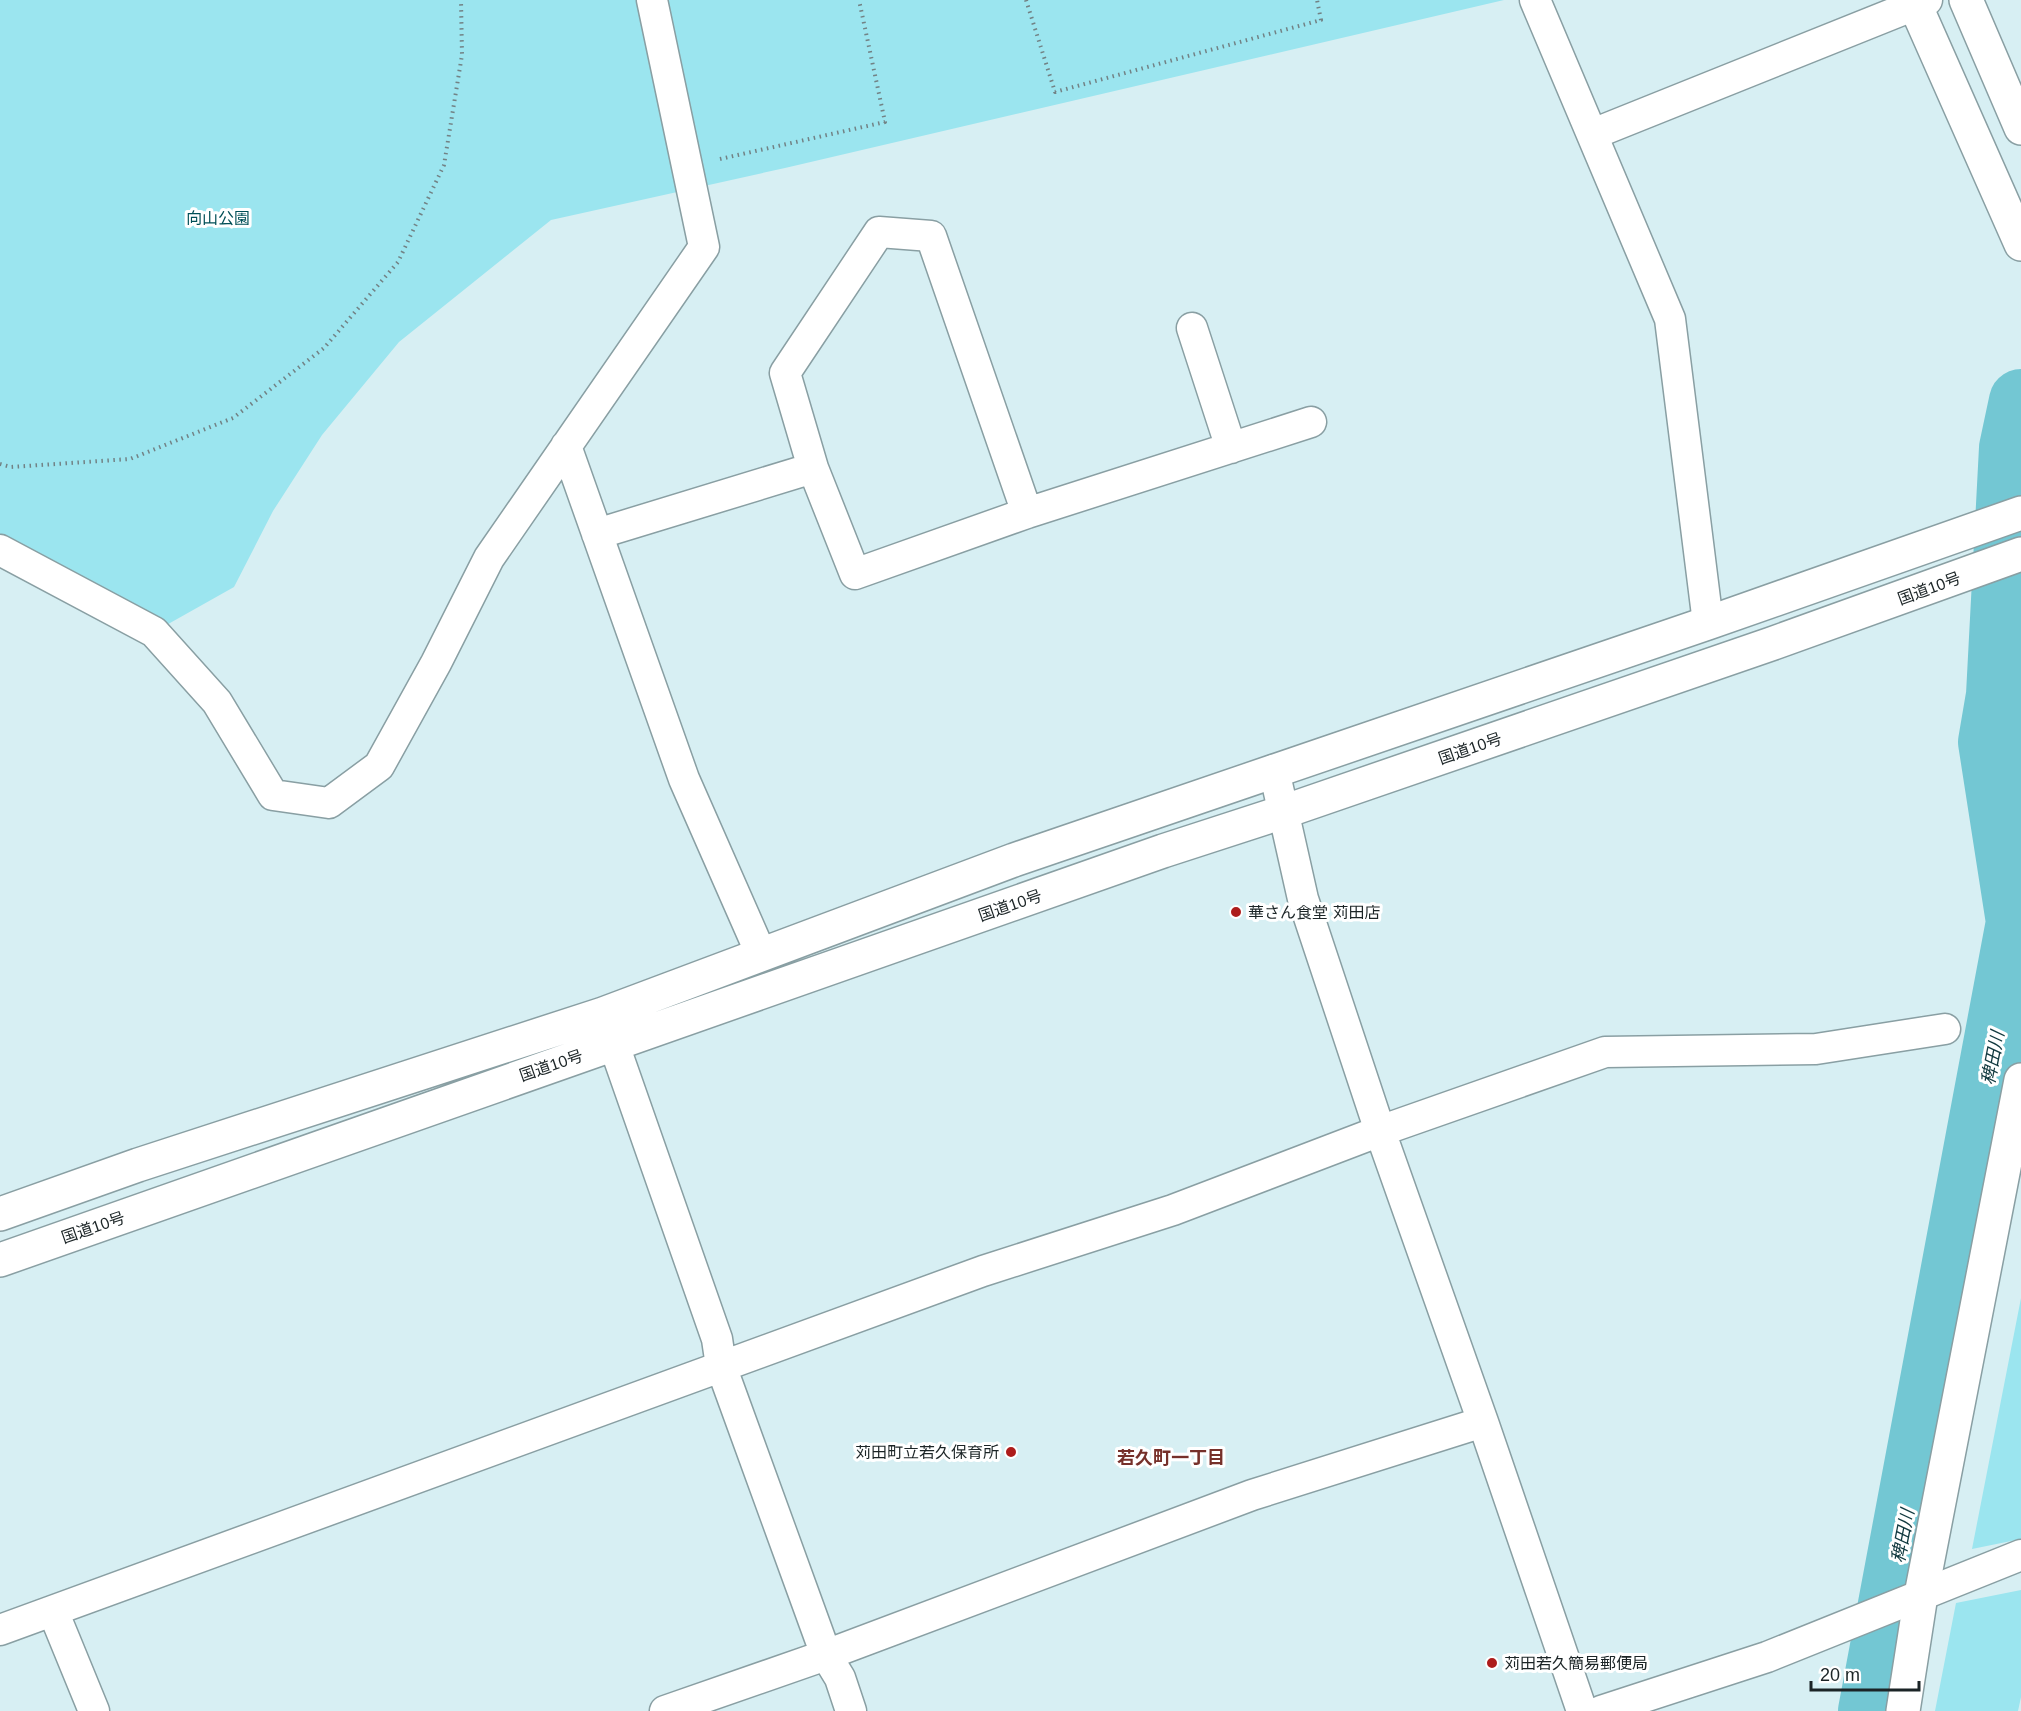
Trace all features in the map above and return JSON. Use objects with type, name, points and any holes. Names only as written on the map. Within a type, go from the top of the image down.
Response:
[{"type":"main road","points":[[1966,0],[2021,128]]},
{"type":"main road","points":[[1919,2],[2021,244]]},
{"type":"main road","name":"国道10号","points":[[0,1260],[608,1029],[761,954],[1014,860],[1708,623],[2021,513]]},
{"type":"main road","name":"国道10号","points":[[0,1214],[149,1162],[608,1029],[1283,812],[1793,636],[2021,554]]},
{"type":"main road","points":[[1903,1711],[1911,1599],[2021,1080]]},
{"type":"street","points":[[0,550],[154,632],[217,702],[273,795],[329,803],[379,766],[436,663],[489,558],[705,247],[652,0]]},
{"type":"street","points":[[1535,0],[1670,319],[1708,623]]},
{"type":"street","points":[[1593,134],[1919,2]]},
{"type":"street","points":[[1027,513],[931,236],[879,232],[785,373],[813,468],[855,574],[1027,513],[1311,422]]},
{"type":"street","points":[[1192,328],[1232,447]]},
{"type":"street","points":[[566,446],[684,779],[761,954]]},
{"type":"street","points":[[597,534],[813,468]]},
{"type":"street","points":[[1274,770],[1303,899],[1380,1131],[1582,1711]]},
{"type":"street","points":[[608,1029],[717,1338],[721,1366],[826,1655],[840,1678],[850,1711]]},
{"type":"street","points":[[0,1630],[983,1271],[1173,1210],[1380,1131],[1605,1052],[1816,1049],[1945,1029]]},
{"type":"street","points":[[665,1711],[826,1655],[1252,1495],[1483,1422]]},
{"type":"street","points":[[1601,1711],[1767,1657],[2021,1555]]},
{"type":"street","points":[[53,1611],[94,1711]]},
{"type":"path","points":[[0,464],[11,466],[130,459],[233,418],[324,348],[398,262],[444,165],[462,55],[461,0]]},
{"type":"path","points":[[688,167],[885,122],[859,0]]},
{"type":"path","points":[[1026,0],[1055,92],[1321,21],[1317,0]]},
{"type":"green space","name":"向山公園","points":[[0,0],[1504,0],[785,168],[551,220],[399,342],[322,435],[273,511],[234,587],[154,632],[0,550]]},
{"type":"green space","points":[[2021,1298],[2021,1539],[1972,1549]]},
{"type":"green space","points":[[2021,1590],[2021,1697],[2018,1711],[1935,1711],[1956,1603]]},
{"type":"waterway","name":"稗田川","points":[[1870,1711],[2018,922],[1990,742],[1998,695],[2011,448],[2021,401]]},
{"type":"place","name":"華さん食堂 苅田店","points":[[1236,912]]},
{"type":"place","name":"苅田町立若久保育所","points":[[1011,1452]]},
{"type":"place","name":"苅田若久簡易郵便局","points":[[1492,1663]]},
{"type":"district","name":"若久町一丁目","points":[[1171,1458]]}]
